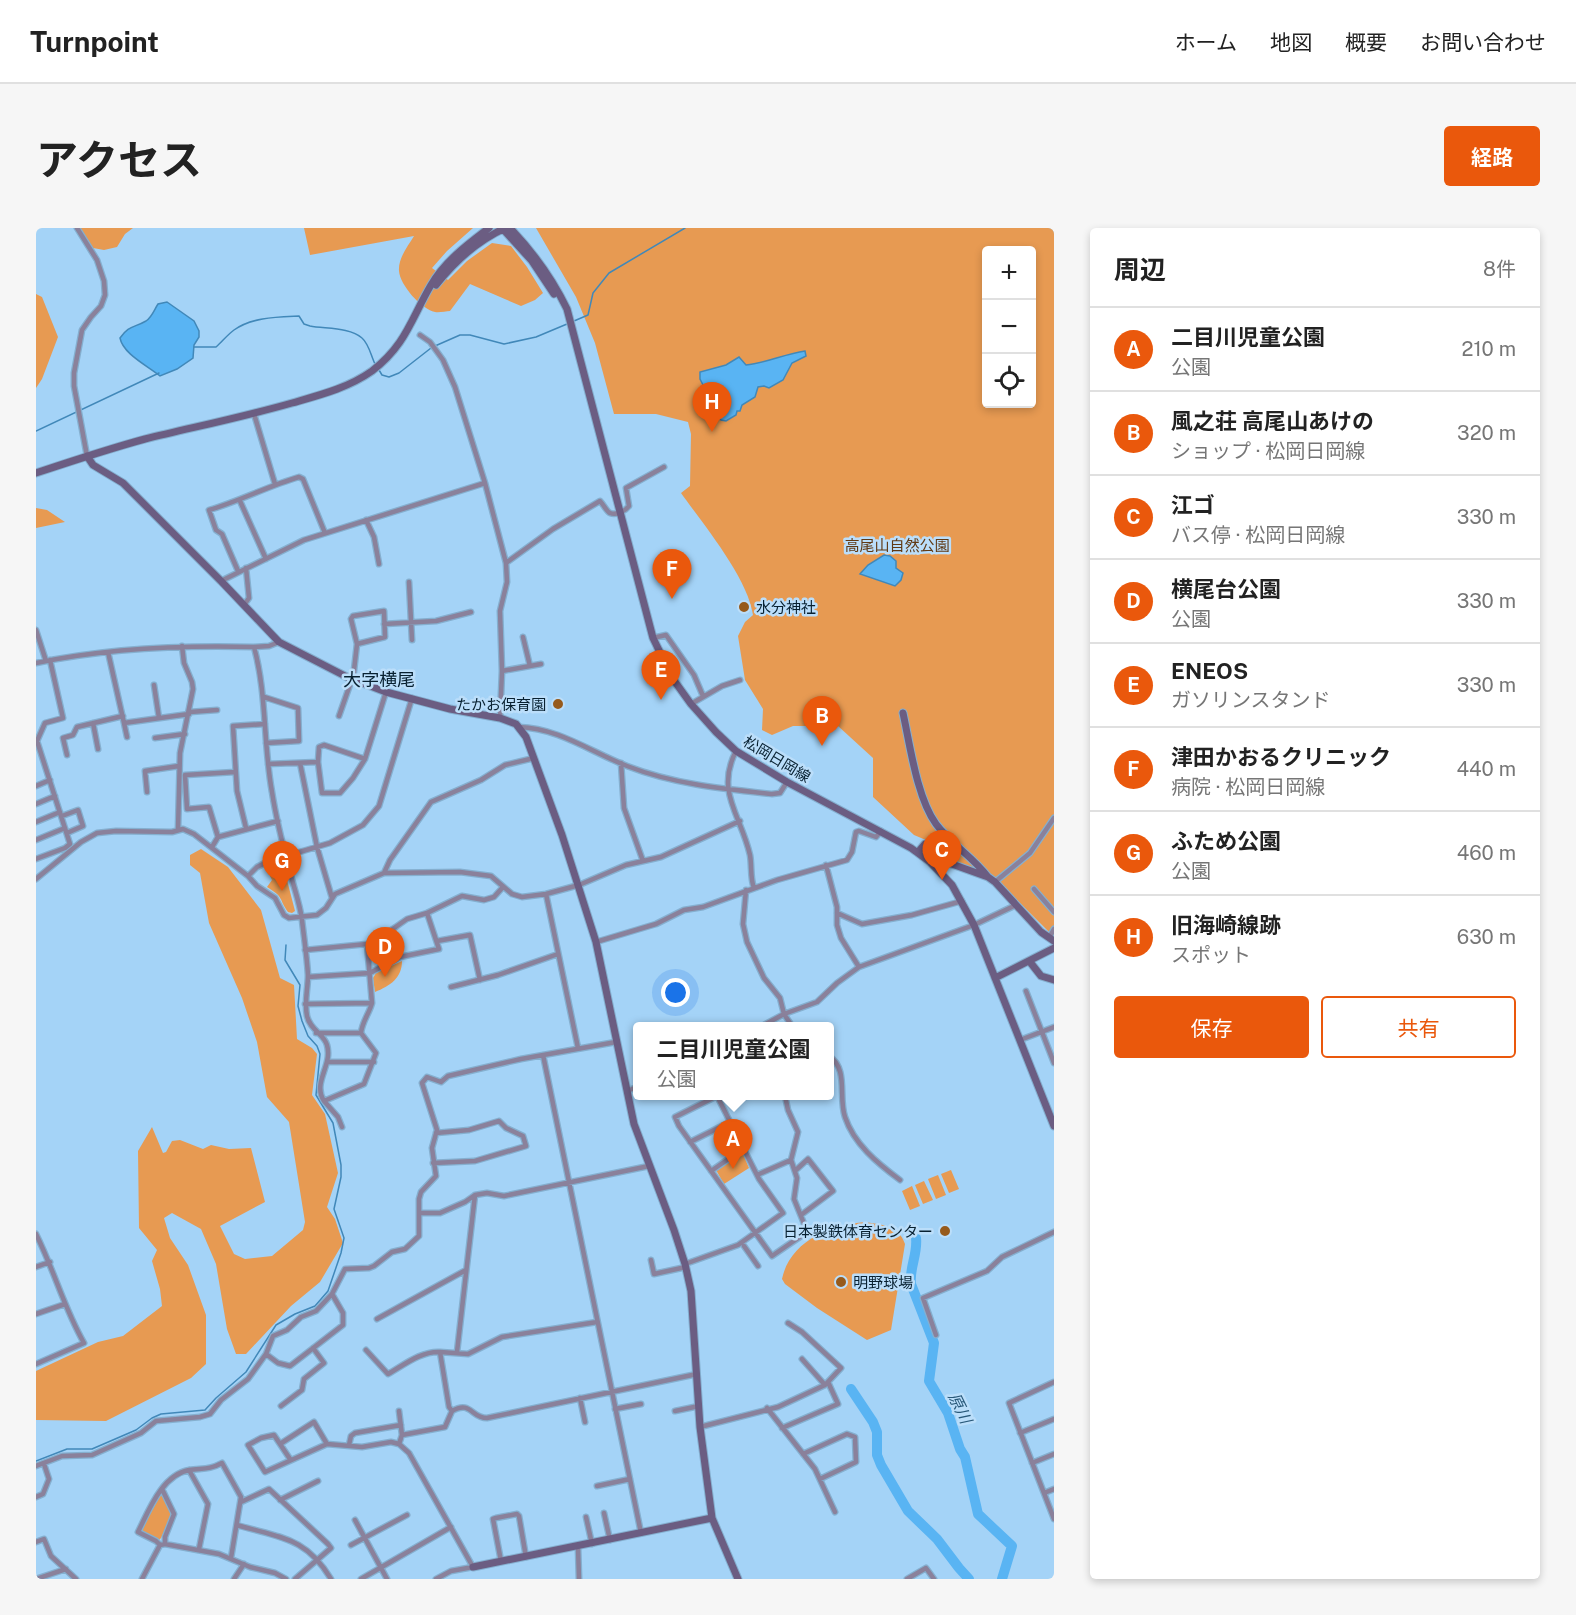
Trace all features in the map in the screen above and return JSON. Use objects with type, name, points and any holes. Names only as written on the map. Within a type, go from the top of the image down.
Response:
[{"type":"street","points":[[77,228],[97,260],[104,281],[105,295],[101,306],[82,330],[74,373],[74,386],[87,456],[93,465],[123,483],[221,580],[279,642],[353,679],[386,692],[450,709],[500,718],[519,727],[534,727],[621,763],[679,782],[772,795],[780,793],[787,782]]},
{"type":"street","points":[[36,473],[87,456],[254,414],[345,386],[371,371],[388,357],[409,330],[430,286],[458,254],[489,228]]},
{"type":"street","points":[[441,274],[470,250],[505,228]]},
{"type":"street","name":"松岡日岡線","points":[[505,228],[543,271],[562,311],[568,316],[652,638],[673,679],[691,704],[736,751],[787,782],[918,852],[945,877],[962,901],[974,925],[1054,1126]]},
{"type":"street","points":[[420,335],[430,342],[443,360],[455,387],[485,483],[506,563],[507,582],[500,611],[502,671],[500,718]]},
{"type":"street","points":[[254,414],[275,484]]},
{"type":"street","points":[[506,563],[553,529],[600,501],[609,513],[626,510],[629,506],[626,488],[664,467]]},
{"type":"street","points":[[238,571],[222,534],[216,530],[209,510],[240,501],[275,484],[299,477],[303,479],[325,533]]},
{"type":"street","points":[[221,580],[304,540],[485,483]]},
{"type":"street","points":[[240,501],[266,559]]},
{"type":"street","points":[[366,520],[374,537],[380,564]]},
{"type":"street","points":[[244,605],[249,598],[246,568]]},
{"type":"street","points":[[409,582],[412,640]]},
{"type":"street","points":[[339,716],[353,679],[357,644],[351,619],[353,616],[384,611],[385,637],[357,644]]},
{"type":"street","points":[[384,624],[436,621],[471,612]]},
{"type":"street","points":[[36,630],[48,660],[63,718],[45,723],[37,742],[70,844],[36,859]]},
{"type":"street","points":[[652,638],[666,635],[694,675],[704,696]]},
{"type":"street","points":[[523,637],[530,666]]},
{"type":"street","points":[[36,663],[108,652],[182,646],[254,647],[269,646],[279,642]]},
{"type":"street","points":[[178,830],[179,766],[190,713],[192,682],[184,663],[182,646]]},
{"type":"street","points":[[254,647],[260,667],[268,764],[278,821],[302,917],[308,977],[305,1004],[307,1019],[316,1033],[325,1039],[327,1046],[328,1062],[320,1083],[320,1093],[338,1116],[342,1127]]},
{"type":"street","points":[[108,652],[127,737]]},
{"type":"street","points":[[502,671],[541,664]]},
{"type":"street","points":[[691,704],[722,686],[740,680]]},
{"type":"street","points":[[154,685],[159,718]]},
{"type":"street","points":[[364,759],[324,745],[320,747],[318,762],[322,793],[340,793],[353,778],[364,759],[386,692]]},
{"type":"street","points":[[264,697],[298,708],[299,741],[266,743]]},
{"type":"street","points":[[248,876],[257,867],[269,861],[330,843],[363,825],[379,806],[412,698]]},
{"type":"street","points":[[124,723],[217,710]]},
{"type":"street","points":[[903,713],[919,784],[932,819],[975,861],[988,878]]},
{"type":"street","points":[[67,755],[63,738],[73,735],[77,727],[123,716]]},
{"type":"street","points":[[93,723],[98,749]]},
{"type":"street","points":[[246,828],[235,772],[232,726],[265,724]]},
{"type":"street","points":[[519,727],[526,737],[534,758],[579,885],[596,942],[634,1124],[686,1265],[691,1290],[700,1427],[712,1518],[738,1579]]},
{"type":"street","points":[[154,738],[185,734]]},
{"type":"street","points":[[736,751],[729,765],[727,788],[740,821],[750,858],[754,888]]},
{"type":"street","points":[[384,873],[390,860],[430,802],[481,780],[505,765],[534,758]]},
{"type":"street","points":[[268,764],[318,762]]},
{"type":"street","points":[[300,763],[317,847],[332,898]]},
{"type":"street","points":[[621,763],[624,808],[643,861]]},
{"type":"street","points":[[147,792],[145,771],[179,766]]},
{"type":"street","points":[[218,837],[209,807],[187,809],[185,776],[235,772]]},
{"type":"street","points":[[36,786],[50,780]]},
{"type":"street","points":[[36,804],[55,796]]},
{"type":"street","points":[[36,822],[78,810],[83,826],[36,840]]},
{"type":"street","points":[[995,882],[1030,853],[1054,818]]},
{"type":"street","points":[[212,848],[218,837],[278,821]]},
{"type":"street","points":[[36,879],[81,842],[98,834],[116,831],[172,832],[183,829],[194,834],[275,898],[284,915],[289,918],[302,917],[317,915],[326,908],[335,894],[384,873],[480,874],[491,876],[512,894],[522,897],[546,894],[579,885],[607,872],[661,857],[740,821]]},
{"type":"street","points":[[596,942],[647,927],[684,910],[847,860],[852,852],[856,832],[876,837],[881,831]]},
{"type":"street","points":[[918,852],[924,844],[927,844],[948,862],[995,882],[1052,939]]},
{"type":"street","points":[[826,866],[841,938],[859,967]]},
{"type":"street","points":[[305,950],[367,944],[377,940],[407,919],[428,913],[462,896],[484,900],[494,897],[502,886]]},
{"type":"street","points":[[1034,889],[1054,912]]},
{"type":"street","points":[[746,890],[743,924],[747,942],[764,978],[780,998],[789,1022]]},
{"type":"street","points":[[546,894],[578,1048]]},
{"type":"street","points":[[837,913],[862,924],[912,915],[962,901]]},
{"type":"street","points":[[769,1022],[817,1002],[859,967],[974,925],[1016,905]]},
{"type":"street","points":[[308,977],[370,973],[400,957],[440,949],[428,913]]},
{"type":"street","points":[[1052,939],[1054,929]]},
{"type":"street","points":[[438,941],[470,934],[480,980]]},
{"type":"street","points":[[324,1101],[364,1084],[374,1062],[376,1053],[361,1033],[362,1023],[372,1003],[367,944]]},
{"type":"street","points":[[995,978],[1054,948]]},
{"type":"street","points":[[451,987],[480,980],[558,954]]},
{"type":"street","points":[[1030,962],[1041,976],[1054,980]]},
{"type":"street","points":[[1026,991],[1054,1063]]},
{"type":"street","points":[[305,1004],[372,1003]]},
{"type":"street","points":[[1020,1040],[1054,1027]]},
{"type":"street","points":[[316,1033],[361,1033]]},
{"type":"street","points":[[36,1466],[62,1455],[92,1455],[141,1433],[156,1421],[210,1414],[221,1400],[248,1379],[266,1354],[273,1336],[287,1330],[301,1317],[316,1311],[332,1294],[345,1269],[369,1268],[392,1252],[405,1249],[413,1243],[419,1236],[421,1192],[436,1176],[432,1148],[436,1133],[422,1083],[427,1077],[441,1082],[447,1076],[616,1042]]},
{"type":"street","points":[[543,1055],[641,1533]]},
{"type":"street","points":[[834,1060],[837,1063],[843,1085],[842,1103],[845,1117],[853,1136],[874,1159],[900,1180]]},
{"type":"street","points":[[328,1062],[374,1062]]},
{"type":"street","points":[[627,1091],[633,1089]]},
{"type":"street","points":[[709,1100],[675,1117],[690,1142],[772,1256],[804,1234],[805,1226],[794,1199],[797,1186],[796,1170],[791,1160],[798,1132],[786,1100]]},
{"type":"street","points":[[651,1260],[654,1274],[686,1265],[738,1245],[783,1213],[757,1175],[719,1100]]},
{"type":"street","points":[[433,1163],[476,1161],[526,1146],[523,1136],[506,1128],[499,1121],[469,1131],[436,1133]]},
{"type":"street","points":[[690,1142],[730,1122]]},
{"type":"street","points":[[711,1171],[743,1149]]},
{"type":"street","points":[[796,1170],[808,1159],[833,1191],[801,1215]]},
{"type":"street","points":[[757,1175],[791,1160]]},
{"type":"street","points":[[420,1213],[440,1213],[475,1195],[487,1193],[504,1196],[649,1166]]},
{"type":"street","points":[[457,1352],[475,1195]]},
{"type":"street","points":[[936,1335],[923,1298],[987,1271],[1002,1257],[1054,1232]]},
{"type":"street","points":[[36,1234],[84,1343],[36,1364]]},
{"type":"street","points":[[744,1246],[758,1266]]},
{"type":"street","points":[[36,1267],[50,1262]]},
{"type":"street","points":[[377,1319],[466,1270]]},
{"type":"street","points":[[266,1354],[278,1363],[290,1366],[343,1324],[343,1313],[332,1294]]},
{"type":"street","points":[[36,1314],[65,1304]]},
{"type":"street","points":[[366,1350],[388,1374],[431,1352],[474,1353],[502,1337],[597,1322]]},
{"type":"street","points":[[700,1427],[778,1407],[826,1383],[841,1368],[802,1332],[788,1323]]},
{"type":"street","points":[[281,1406],[302,1390],[304,1378],[324,1363],[313,1348]]},
{"type":"street","points":[[440,1352],[449,1407],[452,1411]]},
{"type":"street","points":[[782,1428],[838,1404],[826,1383],[803,1358],[797,1364]]},
{"type":"street","points":[[402,1435],[445,1427],[452,1411],[460,1406],[466,1407],[478,1416],[487,1418],[611,1390],[698,1374]]},
{"type":"street","points":[[1054,1382],[1009,1403],[1054,1519]]},
{"type":"street","points":[[580,1398],[585,1422]]},
{"type":"street","points":[[615,1409],[641,1404]]},
{"type":"street","points":[[675,1411],[699,1406]]},
{"type":"street","points":[[767,1408],[820,1479],[835,1512]]},
{"type":"street","points":[[399,1411],[402,1435],[399,1444]]},
{"type":"street","points":[[1020,1432],[1054,1419]]},
{"type":"street","points":[[280,1444],[314,1422],[327,1444]]},
{"type":"street","points":[[349,1445],[351,1436],[355,1433],[401,1425]]},
{"type":"street","points":[[803,1454],[847,1434],[855,1437],[856,1462],[820,1479]]},
{"type":"street","points":[[290,1460],[274,1435],[261,1438],[248,1445],[265,1472],[327,1444],[362,1447],[391,1442],[399,1444],[409,1454],[473,1567]]},
{"type":"street","points":[[1032,1463],[1054,1454]]},
{"type":"street","points":[[231,1558],[241,1502],[239,1492],[222,1463],[210,1469],[189,1470],[169,1480],[138,1532],[163,1545],[199,1549],[275,1573],[286,1579]]},
{"type":"street","points":[[36,1497],[43,1494],[49,1479],[44,1464]]},
{"type":"street","points":[[189,1470],[208,1504],[199,1549]]},
{"type":"street","points":[[597,1486],[630,1479]]},
{"type":"street","points":[[280,1500],[318,1481]]},
{"type":"street","points":[[142,1579],[163,1545],[174,1514],[162,1489]]},
{"type":"street","points":[[1044,1493],[1054,1489]]},
{"type":"street","points":[[241,1502],[269,1490],[331,1548],[295,1579]]},
{"type":"street","points":[[604,1513],[610,1540]]},
{"type":"street","points":[[501,1561],[493,1519],[517,1514],[526,1557]]},
{"type":"street","points":[[351,1545],[407,1515]]},
{"type":"street","points":[[586,1516],[592,1544]]},
{"type":"street","points":[[436,1579],[451,1571],[712,1518]]},
{"type":"street","points":[[355,1520],[387,1579]]},
{"type":"street","points":[[237,1525],[296,1542],[314,1555],[331,1579]]},
{"type":"street","points":[[361,1579],[451,1527]]},
{"type":"street","points":[[36,1542],[45,1539],[51,1556],[76,1579]]},
{"type":"street","points":[[578,1547],[579,1579]]},
{"type":"street","points":[[234,1579],[244,1564]]},
{"type":"street","points":[[907,1579],[926,1568],[934,1579]]},
{"type":"street","points":[[36,1579],[66,1569]]},
{"type":"street","points":[[238,1574],[243,1579]]},
{"type":"green space","points":[[79,228],[133,228],[125,234],[117,247],[104,250],[93,248]]},
{"type":"green space","points":[[304,228],[473,228],[432,268],[448,280],[467,261],[492,243],[511,246],[543,293],[535,300],[521,306],[470,284],[450,311],[435,312],[418,301],[400,277],[400,261],[414,236],[310,255]]},
{"type":"green space","name":"高尾山自然公園","points":[[536,228],[1054,228],[1054,937],[1001,884],[975,869],[949,859],[933,843],[914,835],[873,797],[873,758],[838,726],[793,726],[772,735],[762,730],[763,709],[745,680],[738,636],[745,622],[753,615],[749,600],[734,568],[681,493],[690,486],[691,434],[688,422],[656,414],[614,414],[595,343],[576,297]]},
{"type":"green space","points":[[36,294],[42,297],[58,337],[42,379],[36,388]]},
{"type":"green space","points":[[36,508],[47,510],[65,522],[36,528]]},
{"type":"green space","points":[[201,849],[228,867],[261,910],[280,978],[294,985],[297,1039],[317,1054],[312,1095],[325,1114],[338,1173],[327,1207],[335,1219],[343,1243],[320,1282],[291,1306],[246,1354],[236,1354],[227,1329],[216,1264],[201,1229],[172,1213],[164,1218],[170,1238],[188,1265],[206,1315],[206,1364],[191,1378],[106,1421],[36,1420],[36,1371],[98,1342],[123,1336],[162,1306],[152,1261],[157,1250],[139,1228],[138,1151],[152,1127],[163,1153],[172,1141],[180,1140],[203,1149],[211,1145],[229,1149],[251,1148],[265,1202],[220,1226],[234,1254],[245,1259],[272,1256],[303,1230],[305,1222],[289,1122],[267,1097],[257,1042],[242,998],[209,923],[200,873],[190,865],[190,855]]},
{"type":"green space","points":[[282,861],[295,911],[292,913],[288,912],[279,896],[267,887],[272,880],[265,866]]},
{"type":"green space","points":[[402,961],[400,972],[394,981],[375,992],[373,978],[376,973]]},
{"type":"green space","points":[[740,1153],[743,1154],[749,1168],[724,1184],[716,1170]]},
{"type":"green space","points":[[951,1170],[959,1189],[949,1193],[941,1174]]},
{"type":"green space","points":[[938,1175],[946,1195],[936,1199],[928,1179]]},
{"type":"green space","points":[[924,1181],[933,1200],[923,1204],[915,1185]]},
{"type":"green space","points":[[912,1186],[920,1206],[910,1210],[902,1191]]},
{"type":"green space","name":"明野球場","points":[[865,1222],[894,1229],[905,1244],[891,1330],[867,1340],[817,1308],[785,1284],[782,1279],[793,1254],[813,1237],[838,1227]]},
{"type":"green space","points":[[160,1496],[163,1496],[172,1515],[159,1540],[143,1532],[142,1528]]},
{"type":"water","points":[[167,302],[194,321],[199,337],[194,345],[193,358],[177,369],[160,376],[131,354],[120,338],[129,329],[148,319],[158,304]]},
{"type":"water","points":[[805,351],[806,356],[792,363],[783,380],[769,388],[758,387],[755,397],[742,405],[736,415],[726,421],[721,420],[700,379],[700,372],[726,365],[739,357],[746,365]]},
{"type":"water","points":[[884,555],[896,561],[896,568],[903,573],[901,580],[895,586],[860,574],[868,565]]},
{"type":"waterway","points":[[574,321],[588,315],[593,293],[609,273],[685,228]]},
{"type":"waterway","points":[[194,347],[216,347],[234,330],[249,322],[265,318],[299,316],[304,324],[310,326],[357,334],[366,343],[375,364]]},
{"type":"waterway","points":[[435,346],[460,335],[470,335],[504,344],[536,337],[567,324]]},
{"type":"waterway","points":[[379,370],[382,375],[389,377],[399,373],[431,348]]},
{"type":"waterway","points":[[36,431],[159,373]]},
{"type":"waterway","points":[[36,1461],[67,1449],[92,1449],[136,1430],[161,1414],[205,1410],[246,1372],[276,1325],[315,1306],[328,1291],[344,1238],[334,1209],[341,1177],[341,1165],[333,1123],[316,1095],[320,1054],[317,1046],[308,1036],[302,1021],[298,1006],[300,985],[285,960],[286,945]]},
{"type":"waterway","name":"原川","points":[[916,1238],[911,1284],[934,1343],[929,1381],[948,1413],[965,1457],[978,1514],[1012,1546],[1002,1579]]},
{"type":"waterway","points":[[851,1389],[873,1422],[877,1432],[877,1455],[908,1511],[937,1539],[969,1579]]},
{"type":"place","name":"旧海崎線跡","points":[[712,432]]},
{"type":"place","name":"津田かおるクリニック","points":[[672,599]]},
{"type":"place","name":"水分神社","points":[[744,607]]},
{"type":"place","name":"ENEOS","points":[[661,700]]},
{"type":"place","name":"たかお保育園","points":[[558,704]]},
{"type":"place","name":"風之荘 高尾山あけの","points":[[822,746]]},
{"type":"place","name":"江ゴ","points":[[942,880]]},
{"type":"place","name":"ふため公園","points":[[282,891]]},
{"type":"place","name":"横尾台公園","points":[[385,977]]},
{"type":"place","name":"二目川児童公園","points":[[733,1169]]},
{"type":"place","name":"日本製鉄体育センター","points":[[945,1231]]},
{"type":"place","name":"明野球場","points":[[841,1282]]},
{"type":"district","name":"大字横尾","points":[[379,679]]}]
